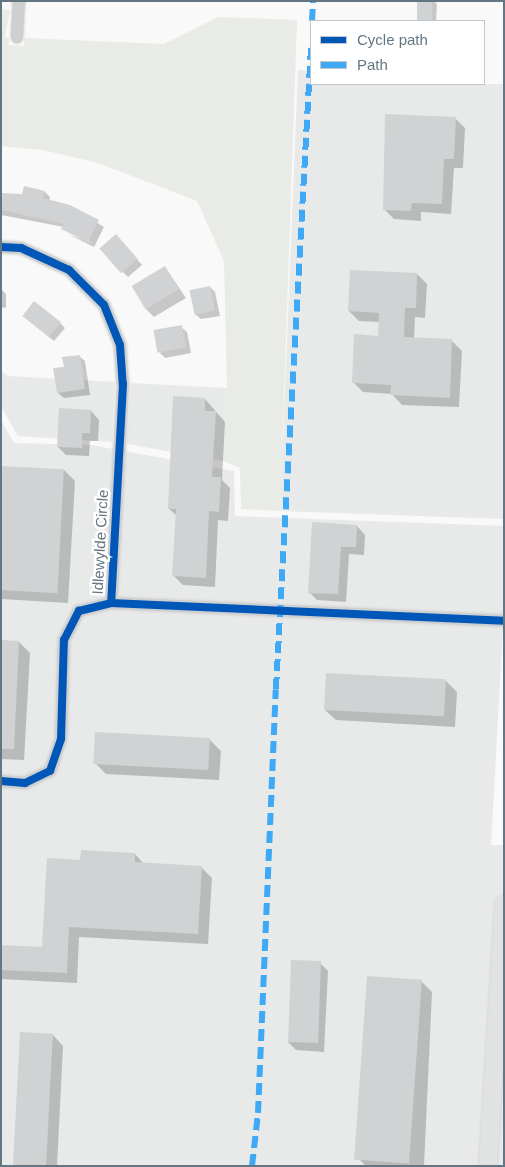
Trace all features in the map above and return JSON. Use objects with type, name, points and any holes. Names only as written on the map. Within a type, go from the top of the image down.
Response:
[{"type":"main road","points":[[488,1166],[504,904]]},
{"type":"street","points":[[17,37],[19,1]]},
{"type":"street","name":"Idlewylde Circle","points":[[1,247],[21,248],[69,270],[104,305],[120,345],[123,384],[111,602],[504,621]]},
{"type":"street","points":[[1,781],[25,783],[50,771],[61,739],[64,640],[79,611],[111,602]]},
{"type":"shaded area","points":[[1,9],[10,10],[5,37],[9,38],[9,45],[24,46],[24,38],[164,44],[218,17],[297,20],[280,511],[241,509],[240,468],[223,461],[227,388],[224,261],[197,201],[98,163],[43,150],[1,146]]},
{"type":"shaded area","points":[[298,70],[310,71],[310,85],[504,84],[504,519],[280,511]]},
{"type":"shaded area","points":[[1,371],[8,376],[115,382],[112,442],[18,436],[1,406]]},
{"type":"shaded area","points":[[131,383],[227,388],[223,461],[127,444]]},
{"type":"shaded area","points":[[1,420],[14,443],[91,445],[234,471],[235,516],[504,526],[504,607],[491,845],[504,845],[504,1166],[1,1166]]},
{"type":"building","points":[[417,1],[432,1],[432,20],[417,20]]},
{"type":"building","points":[[385,114],[456,117],[454,159],[444,159],[442,204],[412,203],[411,211],[383,210]]},
{"type":"building","points":[[24,186],[45,191],[43,198],[70,205],[99,220],[88,242],[61,229],[64,224],[1,210],[1,193],[22,194]]},
{"type":"building","points":[[116,234],[138,259],[121,273],[99,248]]},
{"type":"building","points":[[165,266],[179,289],[145,309],[132,286]]},
{"type":"building","points":[[350,270],[417,273],[416,308],[405,308],[404,337],[452,339],[450,398],[390,395],[391,385],[352,383],[354,334],[378,336],[379,313],[348,311]]},
{"type":"building","points":[[210,286],[215,310],[195,315],[189,290]]},
{"type":"building","points":[[34,301],[61,322],[49,337],[22,316]]},
{"type":"building","points":[[182,325],[186,348],[157,353],[153,330]]},
{"type":"building","points":[[80,355],[85,389],[57,393],[53,368],[64,367],[62,357]]},
{"type":"building","points":[[173,396],[205,398],[205,411],[216,411],[212,477],[221,477],[219,512],[209,511],[206,578],[172,576],[176,509],[168,509]]},
{"type":"building","points":[[59,408],[91,410],[90,433],[82,433],[82,448],[57,447]]},
{"type":"building","points":[[1,466],[64,469],[57,593],[1,590]]},
{"type":"building","points":[[312,522],[357,525],[356,547],[341,547],[338,594],[308,593]]},
{"type":"building","points":[[1,640],[19,641],[14,749],[1,749]]},
{"type":"building","points":[[326,673],[446,679],[444,716],[324,710]]},
{"type":"building","points":[[95,732],[210,738],[208,770],[93,764]]},
{"type":"building","points":[[81,850],[135,853],[135,862],[202,866],[198,934],[69,927],[67,973],[1,970],[1,945],[42,947],[47,858],[80,860]]},
{"type":"building","points":[[291,960],[321,961],[318,1043],[288,1042]]},
{"type":"building","points":[[367,976],[422,980],[409,1163],[354,1160]]},
{"type":"building","points":[[20,1032],[53,1034],[46,1166],[13,1166]]},
{"type":"marked path","points":[[312,20],[313,1]]},
{"type":"marked path","points":[[252,1166],[258,1113],[276,689],[310,64]]},
{"type":"cycle path","points":[[1,247],[21,248],[69,270],[104,305],[120,345],[123,384],[111,603]]},
{"type":"cycle path","points":[[1,781],[25,783],[50,771],[61,739],[64,640],[79,611],[111,603],[504,621]]}]
